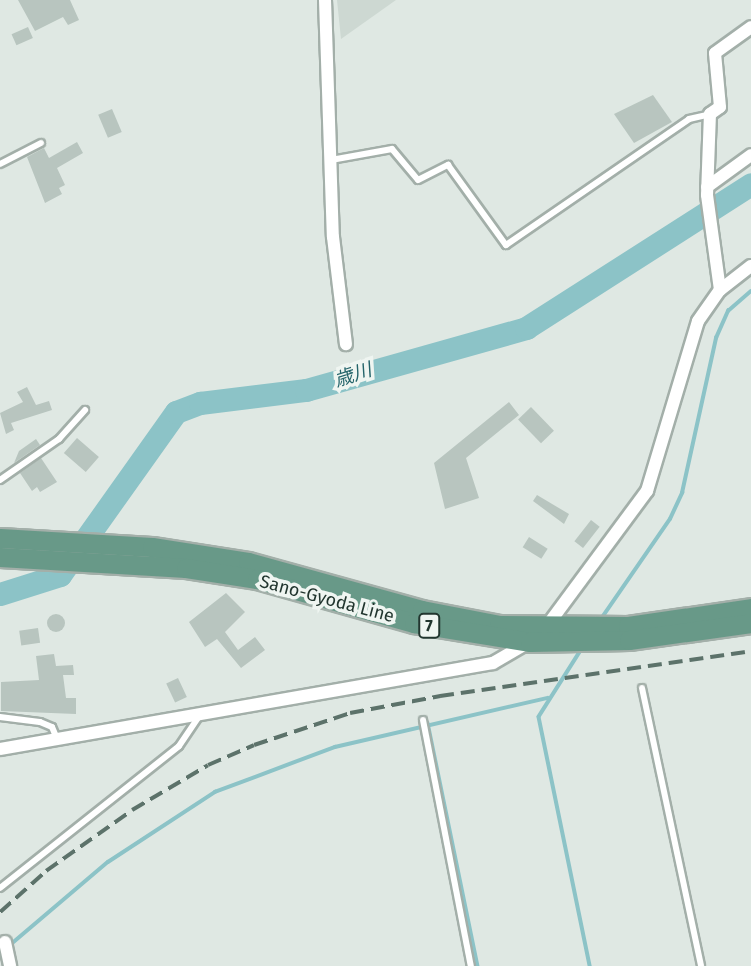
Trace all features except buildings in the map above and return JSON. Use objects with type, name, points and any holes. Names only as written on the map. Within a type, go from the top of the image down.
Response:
[{"type":"main road","name":"Sano-Gyoda Line","points":[[0,538],[123,545],[248,562],[422,610],[545,628],[628,625],[751,608]]},
{"type":"main road","name":"Sano-Gyoda Line","points":[[0,557],[111,563],[257,579],[415,623],[530,642],[629,640],[751,623]]},
{"type":"street","points":[[325,0],[329,160],[346,344]]},
{"type":"street","points":[[720,289],[707,191],[710,114],[720,107],[715,53],[751,27]]},
{"type":"street","points":[[707,191],[751,155]]},
{"type":"street","points":[[0,749],[493,663],[530,642],[545,628],[647,491],[698,321],[720,289],[751,266]]},
{"type":"street","points":[[5,942],[10,966]]},
{"type":"lane","points":[[329,160],[392,149],[418,180],[448,165],[506,245],[689,119],[710,114]]},
{"type":"lane","points":[[0,164],[41,143]]},
{"type":"lane","points":[[0,480],[59,439],[85,410]]},
{"type":"lane","points":[[642,688],[701,966]]},
{"type":"lane","points":[[0,888],[179,746],[200,715]]},
{"type":"lane","points":[[0,717],[40,722],[52,727],[57,739]]},
{"type":"lane","points":[[423,720],[471,966]]},
{"type":"shaded area","points":[[337,0],[396,0],[341,39]]},
{"type":"waterway","name":"歳川","points":[[0,594],[60,575],[176,412],[200,403],[306,390],[526,328],[751,184]]},
{"type":"waterway","points":[[601,619],[670,519],[682,493],[716,338],[728,311],[751,291]]},
{"type":"waterway","points":[[582,649],[539,717],[590,966]]},
{"type":"waterway","points":[[10,945],[108,862],[215,792],[335,747],[547,698]]},
{"type":"waterway","points":[[428,723],[478,966]]},
{"type":"railway","points":[[0,912],[46,871],[132,810],[208,765],[254,745],[350,713],[440,696],[751,651]]}]
